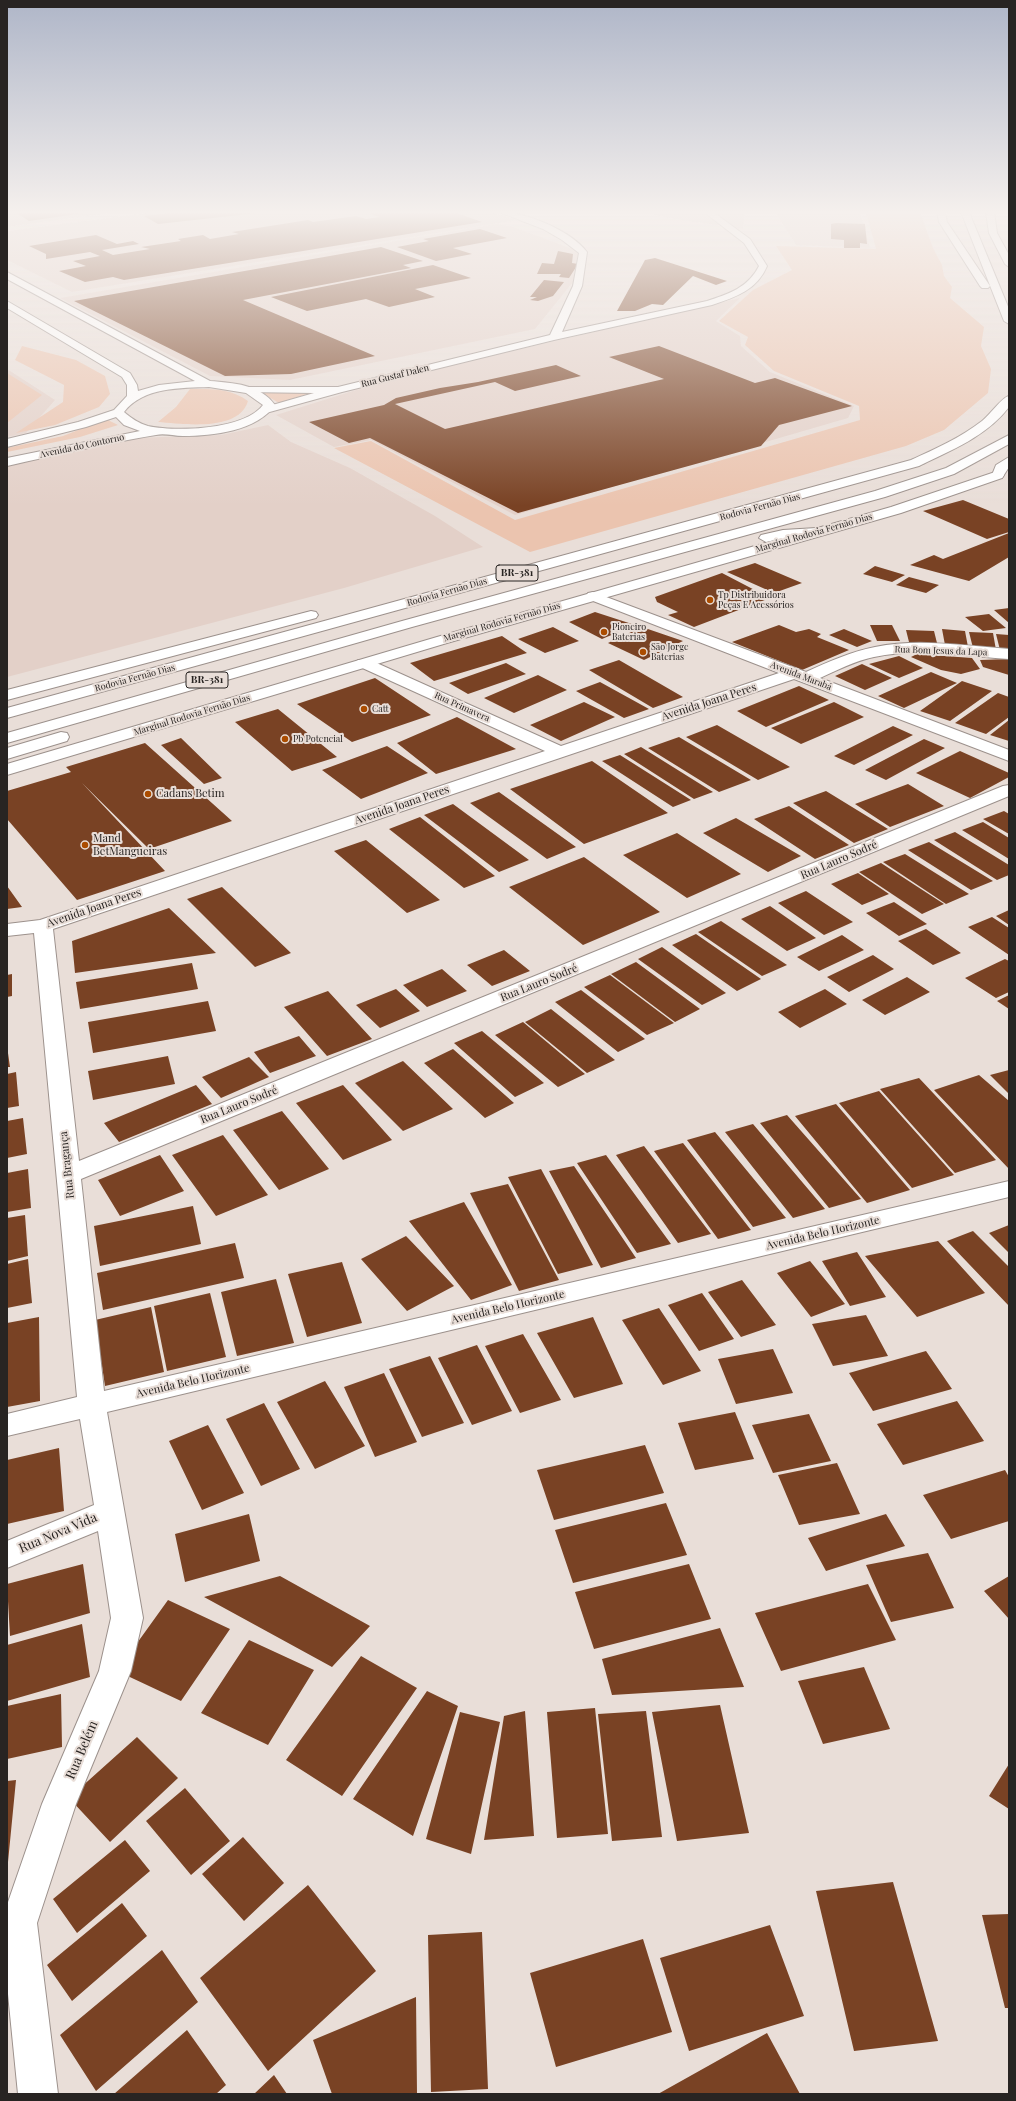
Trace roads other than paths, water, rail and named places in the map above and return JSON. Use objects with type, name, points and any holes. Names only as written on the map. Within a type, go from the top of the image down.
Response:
[{"type":"main road","points":[[17,310],[126,375],[132,385],[133,397]]},
{"type":"main road","points":[[72,310],[209,384]]},
{"type":"main road","points":[[554,337],[569,310]]},
{"type":"main road","name":"Rua Gustaf Dalen","points":[[156,431],[184,432],[214,430],[240,424],[258,416],[266,410],[338,390],[554,337],[677,310]]},
{"type":"main road","points":[[1005,310],[1009,321]]},
{"type":"main road","points":[[156,431],[134,426],[122,420],[118,412],[122,404],[133,397],[154,390],[209,384],[248,390],[264,398],[269,405],[266,410]]},
{"type":"main road","name":"Rua Gustaf Dalen","points":[[248,390],[338,390]]},
{"type":"main road","name":"Rodovia Fernão Dias","points":[[7,713],[914,463],[967,437],[1001,411],[1009,399]]},
{"type":"main road","name":"Avenida do Contorno","points":[[7,443],[82,425],[118,412]]},
{"type":"main road","name":"Avenida do Contorno","points":[[7,462],[156,431]]},
{"type":"main road","name":"Rodovia Fernão Dias","points":[[7,738],[407,624],[894,489],[950,471],[1009,439]]},
{"type":"main road","points":[[1003,473],[1000,468],[1009,461]]},
{"type":"main road","name":"Marginal Rodovia Fernão Dias","points":[[7,770],[593,596],[896,510],[1003,473]]},
{"type":"main road","name":"BR-381","points":[[587,574],[625,572],[783,534],[817,532]]},
{"type":"main road","name":"BR-381","points":[[7,695],[451,579],[602,550]]},
{"type":"main road","name":"Avenida Marabá","points":[[593,596],[1009,756]]},
{"type":"main road","points":[[7,754],[282,668],[407,624]]},
{"type":"main road","name":"Rua Bom Jesus da Lapa","points":[[800,676],[853,658],[886,650],[920,649],[1009,654]]},
{"type":"main road","name":"Rua Primavera","points":[[364,663],[560,752]]},
{"type":"main road","name":"Avenida Joana Peres","points":[[7,930],[43,926],[560,752],[800,676]]},
{"type":"main road","name":"Rua Lauro Sodré","points":[[68,1175],[1009,790]]},
{"type":"main road","name":"Rua Bragança","points":[[43,926],[92,1404]]},
{"type":"main road","name":"Avenida Belo Horizonte","points":[[7,1425],[1009,1189]]},
{"type":"main road","name":"Rua Belém","points":[[38,2094],[19,1923],[59,1804],[115,1671],[127,1618],[92,1404]]},
{"type":"main road","name":"Rua Nova Vida","points":[[7,1555],[110,1512]]},
{"type":"place","name":"Tp Distribuidora Peças E Acessórios","points":[[710,600]]},
{"type":"place","name":"Pioneiro Baterias","points":[[604,632]]},
{"type":"place","name":"São Jorge Baterias","points":[[643,652]]},
{"type":"place","name":"Catt","points":[[364,709]]},
{"type":"place","name":"Pb Potencial","points":[[285,739]]},
{"type":"place","name":"Cadans Betim","points":[[148,794]]},
{"type":"place","name":"Mand BetMangueiras","points":[[85,845]]}]
